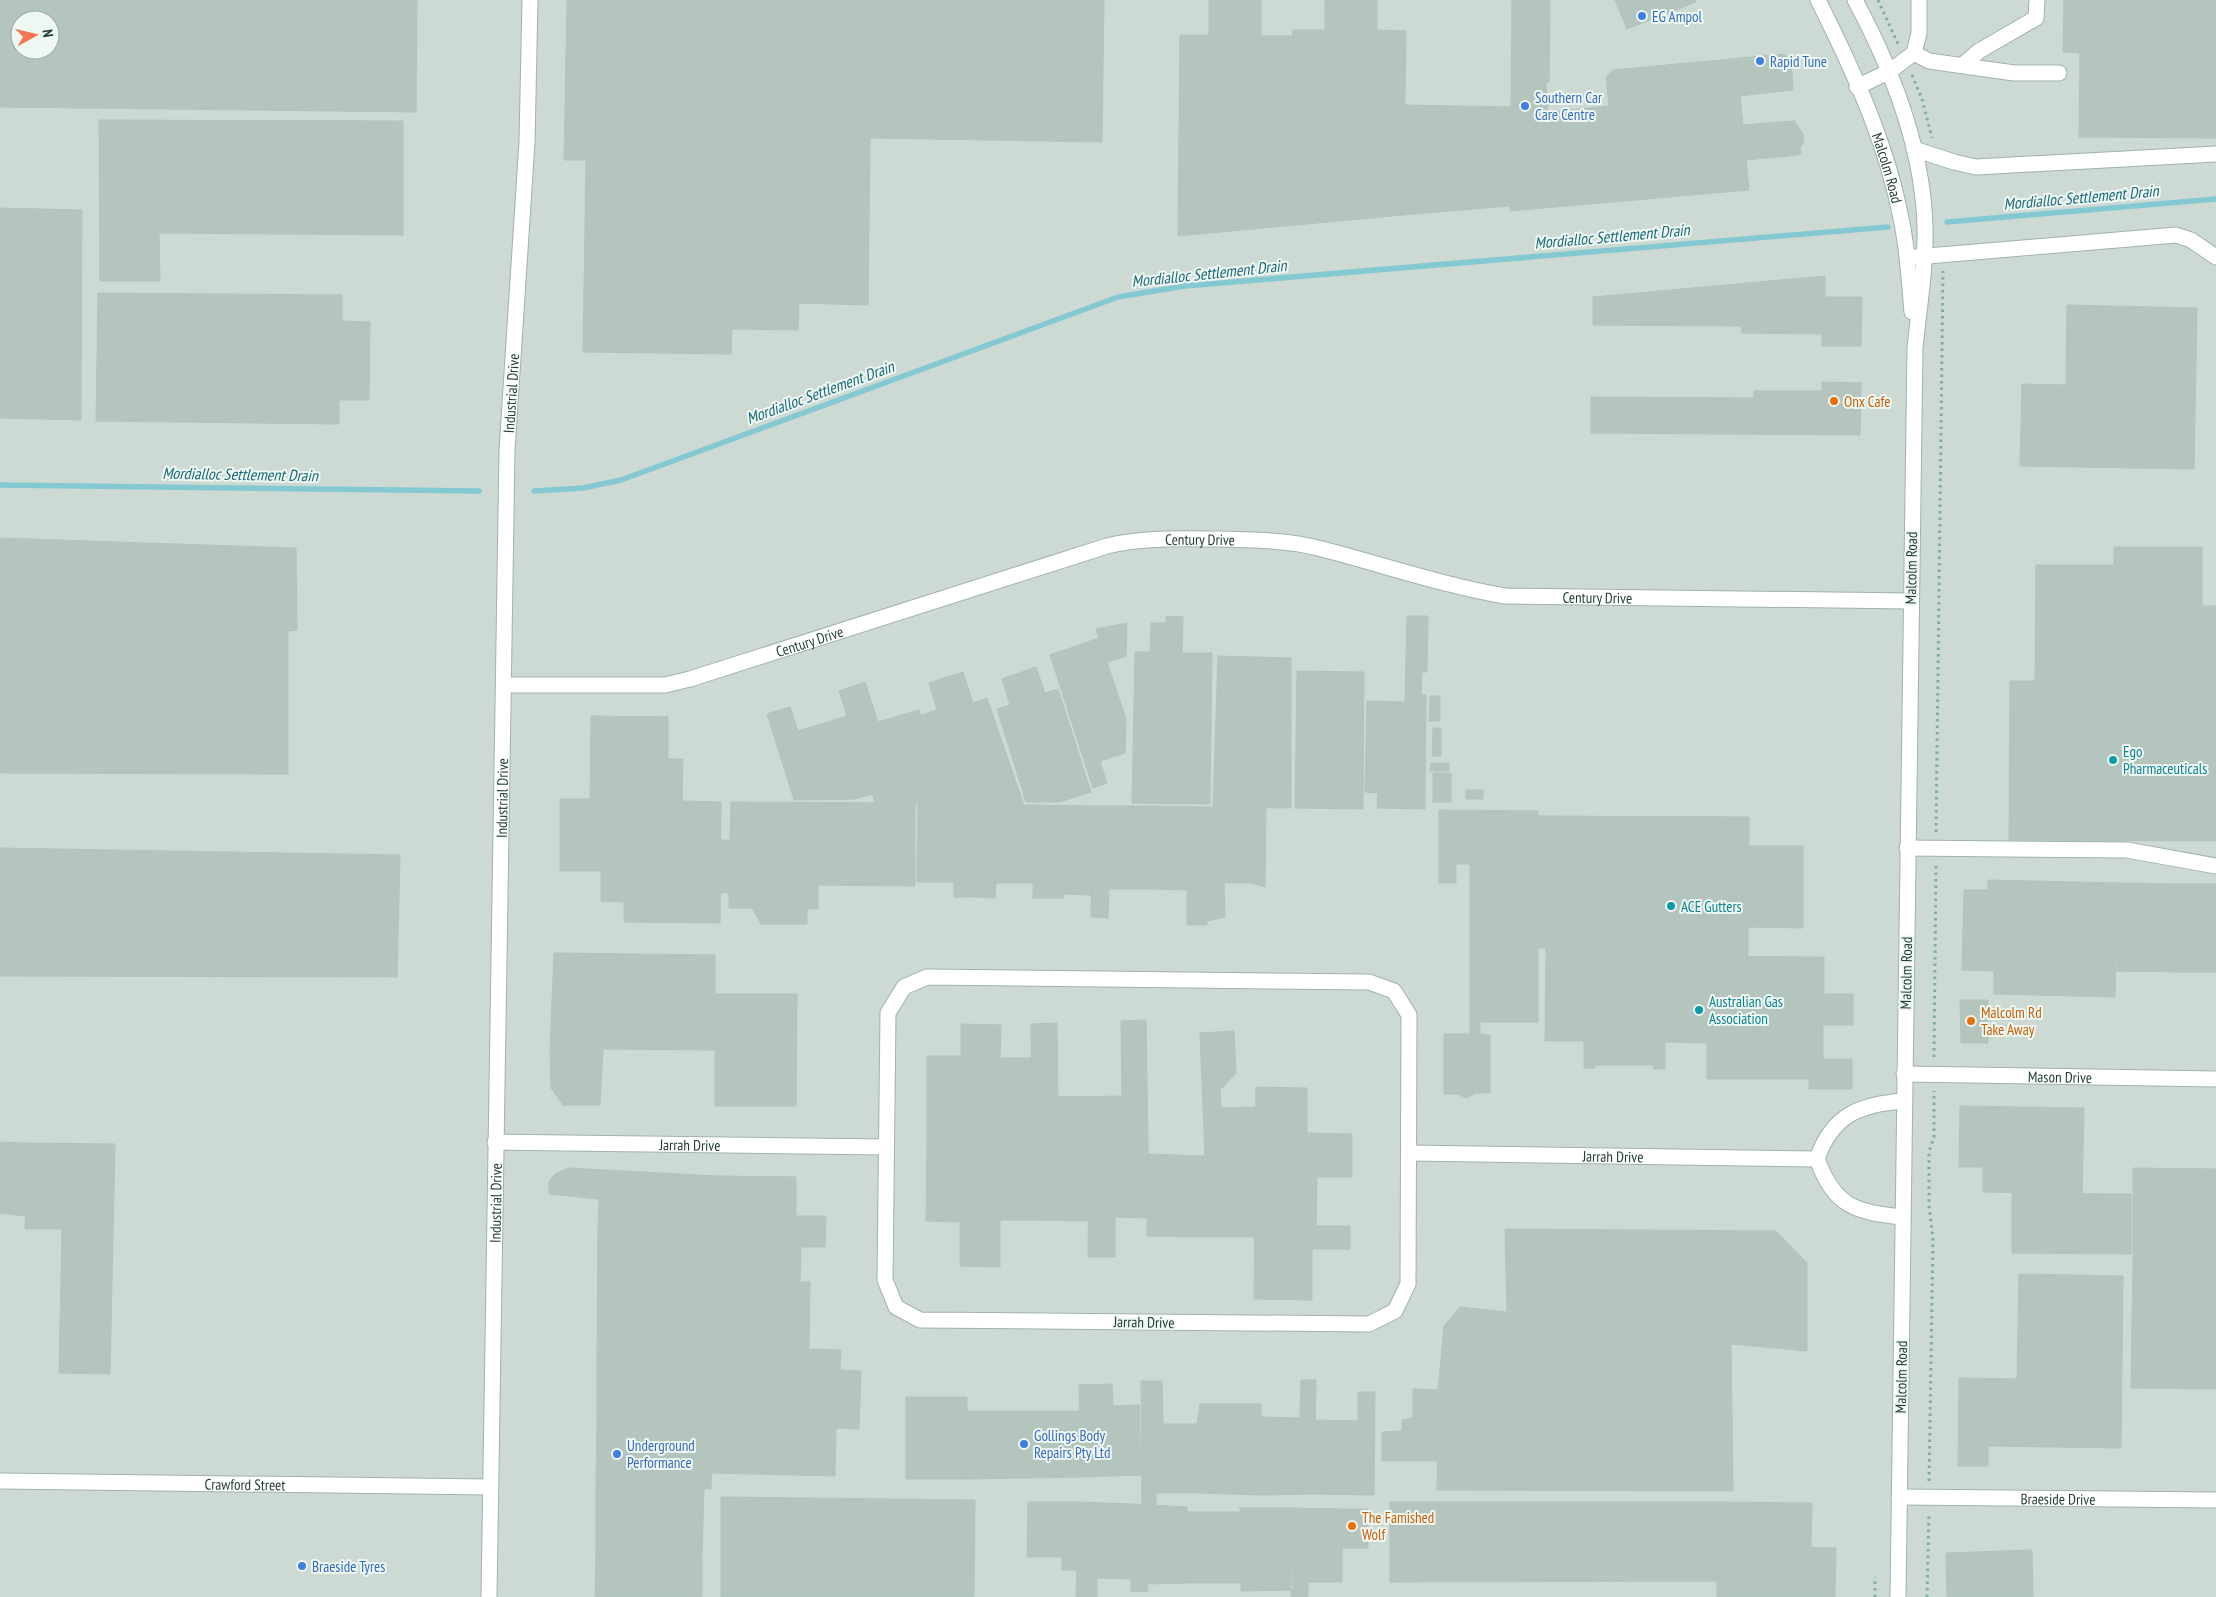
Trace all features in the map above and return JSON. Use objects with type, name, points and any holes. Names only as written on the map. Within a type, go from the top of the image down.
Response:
[{"type":"street","name":"Industrial Drive","points":[[489,1597],[507,450],[527,142],[530,0]]},
{"type":"street","name":"Malcolm Road","points":[[1818,0],[1881,145],[1892,179],[1907,258],[1915,348]]},
{"type":"street","name":"Malcolm Road","points":[[1855,0],[1890,72],[1914,149],[1923,200],[1924,256],[1915,348],[1910,600],[1898,1597]]},
{"type":"street","points":[[1857,87],[1890,72],[1910,56],[1919,34],[1918,0]]},
{"type":"street","points":[[1964,64],[1979,51],[2036,18],[2037,0]]},
{"type":"street","points":[[1910,56],[1929,61],[1964,64],[2014,73],[2059,73]]},
{"type":"street","points":[[1914,149],[1976,167],[2060,164],[2216,154]]},
{"type":"street","points":[[1907,258],[2176,235],[2191,240],[2216,257]]},
{"type":"street","name":"Century Drive","points":[[504,685],[665,685],[1107,546],[1155,539],[1238,540],[1317,548],[1439,583],[1505,596],[1910,600]]},
{"type":"street","points":[[1907,848],[2127,850],[2216,866]]},
{"type":"street","name":"Jarrah Drive","points":[[927,977],[1369,982],[1394,991],[1409,1015],[1409,1153],[1408,1284],[1395,1311],[1369,1324],[920,1320],[896,1307],[885,1280],[888,1013],[904,987],[927,977]]},
{"type":"street","name":"Mason Drive","points":[[1904,1074],[2216,1079]]},
{"type":"street","points":[[1903,1217],[1866,1212],[1848,1204],[1834,1194],[1817,1159],[1824,1140],[1849,1114],[1866,1106],[1904,1101]]},
{"type":"street","name":"Jarrah Drive","points":[[495,1142],[886,1147]]},
{"type":"street","name":"Jarrah Drive","points":[[1409,1153],[1817,1159]]},
{"type":"street","name":"Crawford Street","points":[[0,1481],[490,1487]]},
{"type":"street","name":"Braeside Drive","points":[[1899,1497],[2216,1500]]},
{"type":"path","points":[[1878,0],[1910,56],[1937,157]]},
{"type":"path","points":[[1927,1597],[1933,1239],[1929,1205],[1929,1161],[1934,1137],[1943,255]]},
{"type":"path","points":[[1875,1577],[1875,1597]]},
{"type":"shaded area","points":[[0,0],[2216,0],[2216,1597],[0,1597]]},
{"type":"building","points":[[0,0],[417,0],[416,112],[0,107]]},
{"type":"building","points":[[567,0],[1104,0],[1102,142],[870,138],[868,305],[799,303],[798,330],[732,329],[731,354],[583,352],[586,160],[564,160]]},
{"type":"building","points":[[1209,0],[1261,0],[1261,36],[1293,36],[1293,30],[1325,30],[1325,0],[1377,0],[1377,30],[1406,31],[1403,215],[1178,236],[1180,35],[1209,35]]},
{"type":"building","points":[[1512,0],[1550,0],[1549,82],[1546,83],[1548,112],[1609,106],[1606,77],[1613,70],[1784,54],[1791,61],[1793,90],[1740,96],[1743,125],[1794,121],[1802,132],[1804,142],[1800,147],[1801,153],[1798,155],[1746,160],[1749,190],[1510,211]]},
{"type":"building","name":"EG Ampol","points":[[1615,0],[1695,0],[1696,2],[1627,29]]},
{"type":"building","points":[[2064,0],[2216,0],[2216,138],[2079,137],[2080,53],[2063,52]]},
{"type":"building","points":[[1404,105],[1511,107],[1509,206],[1403,215]]},
{"type":"building","points":[[99,120],[403,121],[403,235],[159,233],[160,281],[100,281]]},
{"type":"building","points":[[0,208],[82,210],[81,420],[0,418]]},
{"type":"building","points":[[1825,276],[1825,297],[1862,297],[1861,346],[1822,346],[1822,334],[1742,333],[1741,326],[1593,325],[1593,297]]},
{"type":"building","points":[[98,293],[342,295],[342,321],[370,322],[369,400],[339,400],[339,424],[96,421]]},
{"type":"building","points":[[2067,305],[2197,308],[2194,469],[2020,466],[2022,384],[2066,385]]},
{"type":"building","points":[[1822,382],[1861,383],[1860,435],[1591,433],[1591,397],[1754,398],[1754,391],[1822,391]]},
{"type":"building","points":[[0,538],[296,548],[297,630],[288,631],[288,774],[0,773]]},
{"type":"building","name":"Ego Pharmaceuticals","points":[[2114,547],[2202,547],[2202,606],[2216,606],[2216,841],[2009,840],[2010,681],[2035,681],[2036,565],[2114,565]]},
{"type":"building","points":[[1166,616],[1183,617],[1182,653],[1212,653],[1210,804],[1132,803],[1135,652],[1150,652],[1151,623],[1166,623]]},
{"type":"building","points":[[1407,616],[1428,616],[1427,672],[1422,672],[1421,695],[1426,695],[1425,809],[1377,808],[1378,793],[1365,792],[1367,701],[1405,702]]},
{"type":"building","points":[[1127,623],[1126,656],[1107,662],[1096,629]]},
{"type":"building","points":[[1099,638],[1126,719],[1125,753],[1100,761],[1107,783],[1093,788],[1050,655]]},
{"type":"building","points":[[1218,656],[1291,658],[1291,808],[1213,807]]},
{"type":"building","points":[[1036,667],[1045,693],[1058,689],[1091,792],[1060,802],[1026,802],[997,709],[1010,705],[1002,679]]},
{"type":"building","points":[[1297,671],[1364,672],[1363,809],[1295,808]]},
{"type":"building","points":[[963,672],[973,703],[987,698],[1024,805],[949,804],[921,715],[937,710],[929,683]]},
{"type":"building","points":[[865,682],[878,722],[919,710],[949,804],[875,803],[839,691]]},
{"type":"building","points":[[1430,696],[1440,696],[1440,721],[1429,721]]},
{"type":"building","points":[[790,707],[798,731],[847,716],[872,794],[855,799],[794,800],[767,714]]},
{"type":"building","points":[[591,716],[668,717],[668,759],[683,759],[682,801],[721,802],[720,923],[624,922],[624,902],[601,901],[601,871],[560,871],[560,799],[590,799]]},
{"type":"building","points":[[1433,728],[1441,728],[1441,756],[1432,756]]},
{"type":"building","points":[[1431,763],[1449,763],[1449,771],[1430,771]]},
{"type":"building","points":[[1433,773],[1451,773],[1451,802],[1433,802]]},
{"type":"building","points":[[1466,790],[1483,790],[1483,799],[1466,799]]},
{"type":"building","points":[[731,802],[915,803],[915,886],[818,885],[818,909],[807,909],[807,924],[761,924],[752,908],[729,908],[729,893],[721,893],[721,840],[730,840]]},
{"type":"building","points":[[918,804],[976,805],[975,897],[954,897],[954,882],[917,882]]},
{"type":"building","points":[[976,805],[1034,805],[1033,883],[996,883],[995,898],[975,897]]},
{"type":"building","points":[[1034,805],[1092,806],[1091,895],[1063,894],[1063,898],[1033,898]]},
{"type":"building","points":[[1092,806],[1150,806],[1149,889],[1109,889],[1108,918],[1091,917]]},
{"type":"building","points":[[1150,806],[1208,807],[1207,925],[1187,925],[1187,890],[1149,889]]},
{"type":"building","points":[[1208,807],[1266,808],[1265,887],[1251,883],[1224,883],[1225,917],[1207,921]]},
{"type":"building","points":[[1439,810],[1538,811],[1538,1022],[1470,1022],[1470,864],[1456,864],[1456,883],[1439,883]]},
{"type":"building","name":"ACE Gutters","points":[[1538,816],[1749,817],[1749,846],[1803,846],[1803,928],[1748,927],[1748,957],[1546,956],[1546,948],[1538,948]]},
{"type":"building","points":[[0,848],[400,855],[397,977],[0,976]]},
{"type":"building","points":[[1988,880],[2118,883],[2115,997],[1994,994],[1994,971],[1962,970],[1964,890],[1988,890]]},
{"type":"building","points":[[2118,883],[2182,884],[2182,972],[2117,971]]},
{"type":"building","points":[[2182,884],[2216,884],[2216,972],[2182,972]]},
{"type":"building","points":[[554,953],[715,955],[715,1050],[603,1049],[600,1105],[563,1105],[551,1088],[550,1050]]},
{"type":"building","name":"Australian Gas Association","points":[[1546,956],[1824,957],[1824,994],[1853,994],[1853,1025],[1823,1025],[1823,1059],[1852,1059],[1852,1089],[1809,1089],[1809,1079],[1707,1079],[1707,1043],[1665,1042],[1665,1069],[1653,1069],[1654,1065],[1595,1065],[1595,1068],[1584,1068],[1584,1041],[1545,1041]]},
{"type":"building","points":[[715,994],[797,994],[796,1106],[715,1106]]},
{"type":"building","points":[[1960,1000],[1988,1000],[1988,1043],[1961,1043]]},
{"type":"building","points":[[1146,1020],[1148,1142],[1032,1144],[1031,1024],[1057,1023],[1058,1097],[1122,1096],[1121,1021]]},
{"type":"building","points":[[1470,1022],[1480,1022],[1480,1034],[1490,1035],[1490,1093],[1476,1093],[1466,1098],[1458,1094],[1444,1094],[1444,1034],[1470,1034]]},
{"type":"building","points":[[961,1024],[1001,1025],[1000,1058],[1031,1058],[1032,1144],[927,1140],[927,1056],[961,1056]]},
{"type":"building","points":[[1234,1031],[1236,1073],[1220,1090],[1221,1108],[1255,1107],[1255,1153],[1205,1155],[1200,1033]]},
{"type":"building","points":[[1256,1087],[1307,1088],[1307,1133],[1352,1134],[1352,1177],[1317,1177],[1316,1226],[1350,1226],[1350,1249],[1312,1249],[1312,1300],[1254,1299]]},
{"type":"building","points":[[1960,1106],[2084,1108],[2082,1194],[1983,1192],[1983,1167],[1959,1167]]},
{"type":"building","points":[[927,1140],[1032,1144],[1031,1220],[1000,1220],[1000,1267],[960,1266],[960,1222],[926,1221]]},
{"type":"building","points":[[0,1142],[27,1143],[25,1216],[0,1213]]},
{"type":"building","points":[[1089,1142],[1088,1221],[1031,1220],[1032,1144]]},
{"type":"building","points":[[1089,1142],[1148,1142],[1148,1218],[1115,1217],[1115,1257],[1088,1257]]},
{"type":"building","points":[[27,1143],[115,1144],[110,1374],[59,1373],[62,1229],[25,1229]]},
{"type":"building","points":[[1255,1153],[1255,1237],[1201,1237],[1202,1156]]},
{"type":"building","points":[[1148,1154],[1202,1156],[1201,1237],[1147,1236]]},
{"type":"building","points":[[568,1168],[717,1176],[716,1230],[598,1227],[599,1199],[549,1194],[549,1181],[555,1174]]},
{"type":"building","points":[[2133,1168],[2216,1169],[2216,1261],[2133,1260]]},
{"type":"building","points":[[717,1176],[796,1177],[796,1216],[826,1216],[825,1247],[801,1247],[800,1283],[715,1281]]},
{"type":"building","points":[[2012,1193],[2131,1194],[2131,1254],[2012,1253]]},
{"type":"building","points":[[598,1227],[716,1230],[713,1359],[597,1356]]},
{"type":"building","points":[[1505,1229],[1776,1231],[1807,1263],[1807,1351],[1731,1344],[1733,1491],[1437,1490],[1438,1390],[1444,1326],[1460,1307],[1507,1312]]},
{"type":"building","points":[[2133,1260],[2216,1261],[2216,1389],[2131,1388]]},
{"type":"building","points":[[2019,1274],[2123,1276],[2121,1448],[1988,1446],[1988,1466],[1958,1466],[1959,1378],[2017,1379]]},
{"type":"building","points":[[715,1281],[810,1282],[809,1348],[714,1346]]},
{"type":"building","points":[[714,1346],[841,1350],[840,1370],[861,1371],[859,1429],[836,1428],[835,1476],[711,1473]]},
{"type":"building","points":[[597,1356],[713,1359],[712,1422],[597,1419]]},
{"type":"building","points":[[1301,1380],[1316,1380],[1314,1494],[1261,1495],[1261,1417],[1300,1418]]},
{"type":"building","points":[[1141,1381],[1162,1381],[1163,1424],[1197,1424],[1198,1493],[1156,1493],[1156,1505],[1142,1505]]},
{"type":"building","points":[[1112,1384],[1113,1406],[1139,1405],[1141,1475],[1082,1477],[1079,1385]]},
{"type":"building","points":[[1413,1389],[1438,1390],[1437,1461],[1382,1461],[1382,1432],[1402,1431],[1402,1420],[1413,1418]]},
{"type":"building","points":[[1358,1392],[1375,1392],[1374,1495],[1314,1494],[1314,1420],[1358,1421]]},
{"type":"building","points":[[906,1397],[967,1397],[967,1479],[906,1479]]},
{"type":"building","points":[[1200,1404],[1261,1404],[1261,1495],[1198,1493],[1197,1424]]},
{"type":"building","name":"Gollings Body Repairs Pty Ltd","points":[[967,1411],[1080,1411],[1082,1477],[967,1479]]},
{"type":"building","points":[[597,1419],[712,1422],[711,1489],[596,1486]]},
{"type":"building","points":[[596,1486],[704,1489],[702,1555],[596,1554]]},
{"type":"building","points":[[721,1497],[975,1500],[974,1597],[721,1597]]},
{"type":"building","points":[[1028,1502],[1079,1502],[1078,1570],[1062,1570],[1062,1557],[1027,1557]]},
{"type":"building","points":[[1079,1502],[1133,1504],[1131,1579],[1097,1578],[1097,1597],[1076,1597]]},
{"type":"building","points":[[1390,1502],[1717,1502],[1717,1581],[1390,1582]]},
{"type":"building","points":[[1717,1502],[1812,1503],[1811,1547],[1717,1545]]},
{"type":"building","points":[[1133,1504],[1187,1507],[1187,1583],[1147,1584],[1148,1592],[1131,1591]]},
{"type":"building","points":[[1239,1508],[1292,1508],[1293,1590],[1241,1591],[1242,1512]]},
{"type":"building","points":[[1292,1508],[1342,1509],[1342,1582],[1308,1582],[1308,1597],[1291,1597]]},
{"type":"building","points":[[1342,1509],[1368,1509],[1368,1548],[1342,1548]]},
{"type":"building","points":[[1187,1512],[1242,1512],[1242,1583],[1187,1583]]},
{"type":"building","points":[[1717,1545],[1836,1548],[1835,1597],[1717,1597]]},
{"type":"building","points":[[2032,1550],[2033,1597],[1947,1597],[1946,1553]]},
{"type":"building","points":[[596,1554],[702,1555],[702,1597],[595,1597]]},
{"type":"waterway","name":"Mordialloc Settlement Drain","points":[[1947,222],[2216,199]]},
{"type":"waterway","name":"Mordialloc Settlement Drain","points":[[534,491],[583,488],[621,480],[1118,297],[1185,286],[1888,227]]},
{"type":"waterway","name":"Mordialloc Settlement Drain","points":[[0,485],[479,491]]},
{"type":"place","name":"EG Ampol","points":[[1642,16]]},
{"type":"place","name":"Rapid Tune","points":[[1760,61]]},
{"type":"place","name":"Southern Car Care Centre","points":[[1525,106]]},
{"type":"place","name":"Onx Cafe","points":[[1834,401]]},
{"type":"place","name":"Ego Pharmaceuticals","points":[[2113,760]]},
{"type":"place","name":"ACE Gutters","points":[[1671,906]]},
{"type":"place","name":"Australian Gas Association","points":[[1699,1010]]},
{"type":"place","name":"Malcolm Rd Take Away","points":[[1971,1021]]},
{"type":"place","name":"Gollings Body Repairs Pty Ltd","points":[[1024,1444]]},
{"type":"place","name":"Underground Performance","points":[[617,1454]]},
{"type":"place","name":"The Famished Wolf","points":[[1352,1526]]},
{"type":"place","name":"Braeside Tyres","points":[[302,1566]]}]
